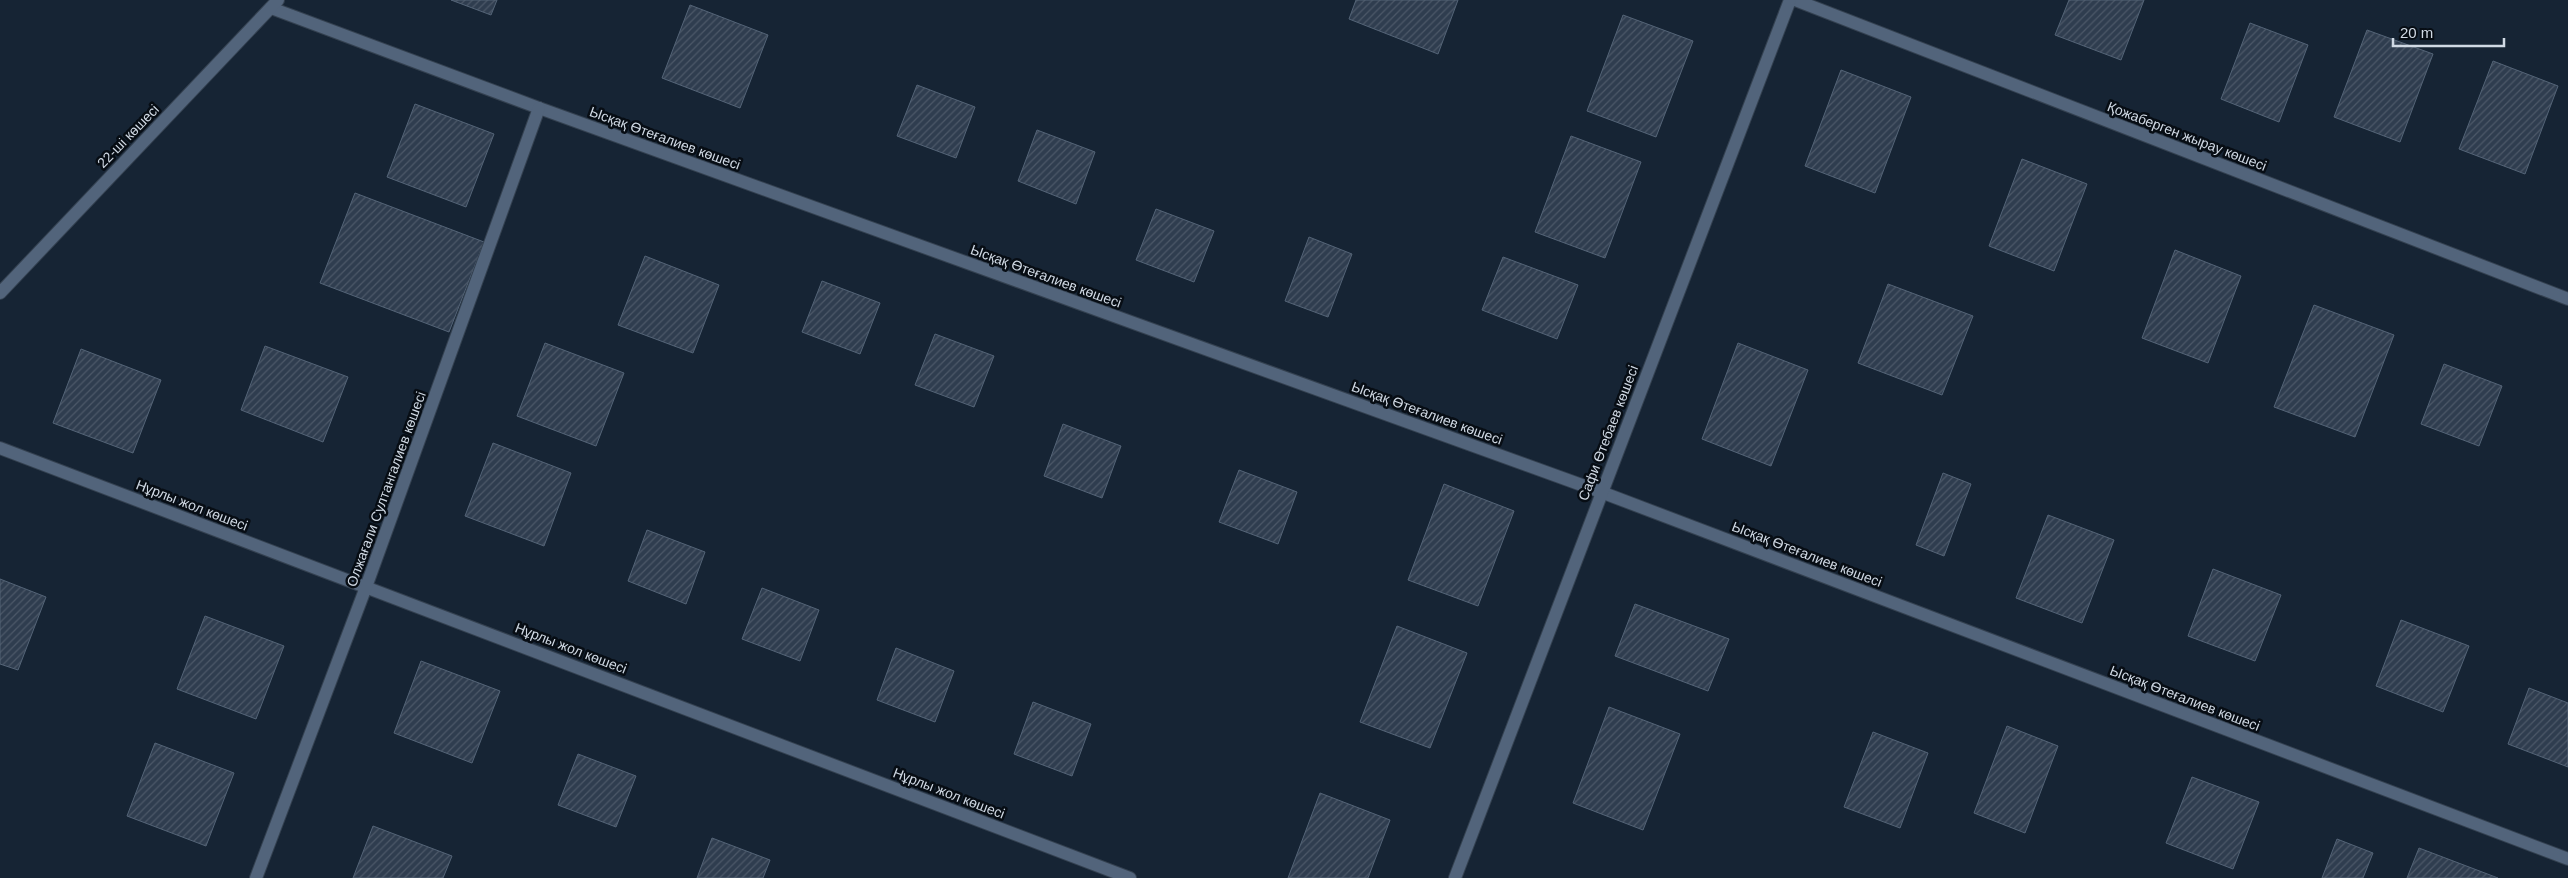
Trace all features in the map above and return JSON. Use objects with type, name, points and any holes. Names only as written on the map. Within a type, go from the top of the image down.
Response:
[{"type":"street","name":"Сафи Өтебаев көшесі","points":[[1455,878],[1790,0]]},
{"type":"street","name":"Қожаберген жырау көшесі","points":[[1795,0],[2568,299]]},
{"type":"street","name":"Ысқақ Өтеғалиев көшесі","points":[[275,4],[539,108],[1601,492],[2568,859]]},
{"type":"street","name":"22-ші көшесі","points":[[0,293],[275,4]]},
{"type":"street","name":"Олжағали Султангалиев көшесі","points":[[256,878],[366,586],[539,108]]},
{"type":"street","name":"Нұрлы жол көшесі","points":[[0,448],[1130,878]]},
{"type":"building","points":[[451,0],[497,0],[491,15]]},
{"type":"building","points":[[1356,0],[1458,0],[1438,54],[1349,19]]},
{"type":"building","points":[[2069,0],[2144,0],[2121,60],[2055,35]]},
{"type":"building","points":[[690,5],[768,35],[740,108],[662,78]]},
{"type":"building","points":[[1623,15],[1693,41],[1656,137],[1587,111]]},
{"type":"building","points":[[2250,23],[2308,45],[2279,122],[2221,99]]},
{"type":"building","points":[[2367,30],[2433,54],[2400,142],[2334,117]]},
{"type":"building","points":[[2493,61],[2558,86],[2525,174],[2459,149]]},
{"type":"building","points":[[1841,70],[1911,97],[1875,193],[1805,166]]},
{"type":"building","points":[[917,85],[975,107],[956,158],[897,136]]},
{"type":"building","points":[[415,104],[494,134],[466,207],[387,177]]},
{"type":"building","points":[[1037,130],[1095,152],[1076,204],[1018,181]]},
{"type":"building","points":[[1571,136],[1641,162],[1605,258],[1535,232]]},
{"type":"building","points":[[2022,159],[2087,184],[2054,271],[1989,246]]},
{"type":"building","points":[[355,193],[484,242],[449,332],[320,283]]},
{"type":"building","points":[[1156,209],[1214,231],[1194,282],[1136,260]]},
{"type":"building","points":[[1309,237],[1352,254],[1328,317],[1285,301]]},
{"type":"building","points":[[2175,250],[2241,276],[2208,363],[2142,338]]},
{"type":"building","points":[[645,256],[719,285],[693,353],[618,325]]},
{"type":"building","points":[[1503,257],[1578,285],[1557,339],[1482,310]]},
{"type":"building","points":[[822,281],[880,303],[860,354],[802,332]]},
{"type":"building","points":[[1888,284],[1973,316],[1942,395],[1858,363]]},
{"type":"building","points":[[2314,305],[2394,335],[2355,437],[2274,407]]},
{"type":"building","points":[[935,334],[994,356],[974,407],[915,385]]},
{"type":"building","points":[[545,343],[624,373],[596,446],[517,416]]},
{"type":"building","points":[[1738,343],[1808,370],[1771,466],[1702,439]]},
{"type":"building","points":[[265,346],[348,377],[323,442],[241,410]]},
{"type":"building","points":[[81,349],[161,380],[133,453],[53,423]]},
{"type":"building","points":[[2444,364],[2502,386],[2479,446],[2421,424]]},
{"type":"building","points":[[1063,424],[1121,446],[1102,498],[1044,476]]},
{"type":"building","points":[[493,443],[571,473],[544,546],[465,516]]},
{"type":"building","points":[[1239,470],[1297,492],[1278,544],[1219,522]]},
{"type":"building","points":[[1943,473],[1971,484],[1944,556],[1916,545]]},
{"type":"building","points":[[1444,484],[1514,511],[1478,606],[1408,580]]},
{"type":"building","points":[[2048,515],[2114,540],[2082,623],[2016,598]]},
{"type":"building","points":[[647,530],[705,552],[686,604],[628,581]]},
{"type":"building","points":[[2213,569],[2281,595],[2255,661],[2188,636]]},
{"type":"building","points":[[0,579],[46,597],[18,670],[0,664]]},
{"type":"building","points":[[762,588],[819,610],[800,661],[742,639]]},
{"type":"building","points":[[1635,604],[1729,639],[1708,691],[1615,656]]},
{"type":"building","points":[[205,616],[284,646],[256,719],[177,689]]},
{"type":"building","points":[[2401,620],[2469,646],[2443,712],[2376,686]]},
{"type":"building","points":[[1397,626],[1467,653],[1430,748],[1360,722]]},
{"type":"building","points":[[896,648],[954,671],[935,722],[877,700]]},
{"type":"building","points":[[421,661],[500,691],[472,763],[394,733]]},
{"type":"building","points":[[2529,688],[2568,703],[2568,767],[2508,744]]},
{"type":"building","points":[[1033,702],[1091,724],[1072,776],[1014,754]]},
{"type":"building","points":[[1609,707],[1680,734],[1643,830],[1573,803]]},
{"type":"building","points":[[2007,726],[2058,746],[2025,833],[1974,813]]},
{"type":"building","points":[[1873,732],[1928,753],[1900,828],[1844,807]]},
{"type":"building","points":[[155,743],[234,773],[206,846],[127,816]]},
{"type":"building","points":[[578,754],[636,776],[616,827],[558,805]]},
{"type":"building","points":[[2192,777],[2259,802],[2233,869],[2166,843]]},
{"type":"building","points":[[1320,793],[1390,820],[1368,878],[1288,878]]},
{"type":"building","points":[[373,826],[452,856],[443,878],[353,878]]},
{"type":"building","points":[[712,838],[770,860],[763,878],[697,878]]},
{"type":"building","points":[[2337,839],[2373,853],[2363,878],[2322,878]]},
{"type":"building","points":[[2419,848],[2498,878],[2407,878]]}]
